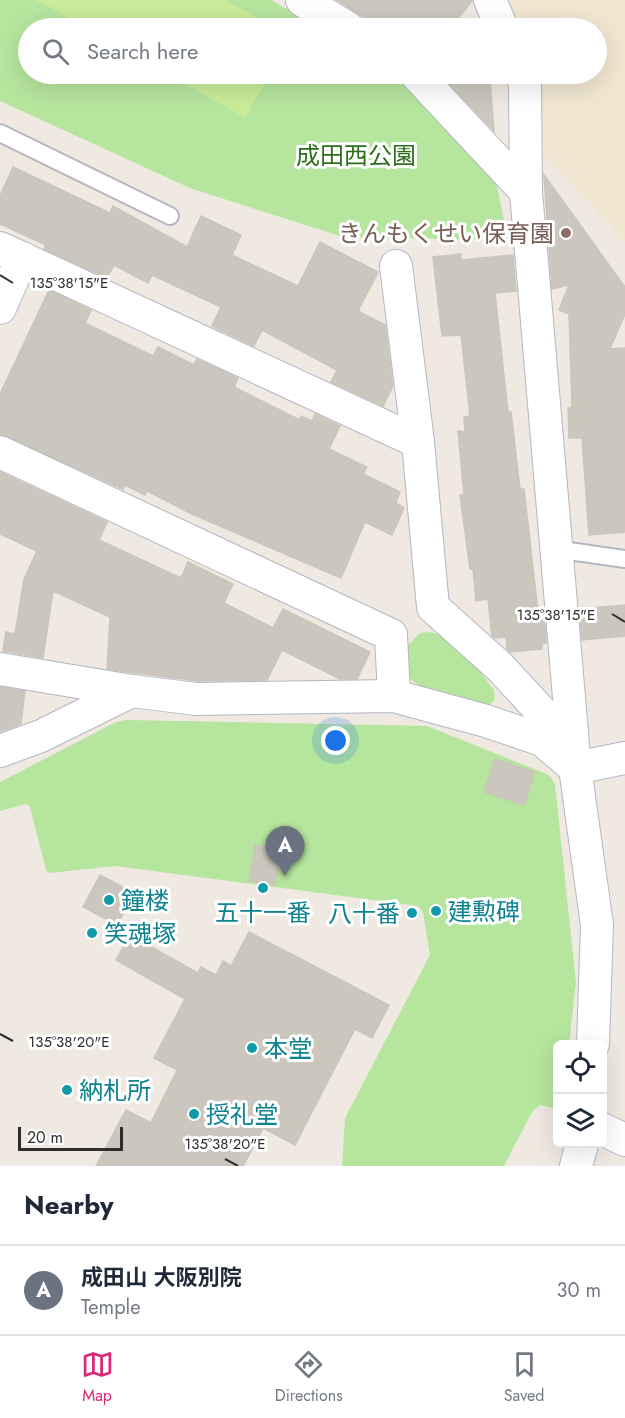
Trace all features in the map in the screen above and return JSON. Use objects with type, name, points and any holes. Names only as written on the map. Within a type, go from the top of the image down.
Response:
[{"type":"street","points":[[302,0],[332,18]]},
{"type":"street","points":[[490,0],[498,18]]},
{"type":"street","points":[[425,84],[526,192]]},
{"type":"street","points":[[525,84],[526,192],[555,549],[574,757],[597,926],[593,1040]]},
{"type":"street","points":[[0,308],[11,253],[418,442]]},
{"type":"street","points":[[396,266],[418,442],[433,607],[500,667],[574,757]]},
{"type":"street","points":[[0,452],[391,635]]},
{"type":"street","points":[[391,635],[433,607]]},
{"type":"street","points":[[391,635],[394,696]]},
{"type":"street","points":[[0,669],[196,699],[394,696],[486,721],[542,740],[574,757],[625,758]]},
{"type":"street","points":[[0,751],[41,736],[132,691]]},
{"type":"street","points":[[607,1131],[625,1140]]},
{"type":"street","points":[[576,1166],[581,1148]]},
{"type":"lane","points":[[0,134],[170,216]]},
{"type":"lane","points":[[555,549],[625,559]]},
{"type":"shaded area","points":[[506,0],[625,0],[625,242],[542,154],[542,84],[607,84],[607,18],[514,18]]},
{"type":"green space","name":"成田西公園","points":[[0,0],[271,0],[302,18],[18,18],[18,84],[404,84],[495,177],[508,240],[343,237],[190,188],[0,101]]},
{"type":"green space","points":[[36,0],[225,0],[257,18],[69,18]]},
{"type":"green space","points":[[185,84],[264,84],[245,118]]},
{"type":"green space","points":[[430,632],[459,647],[474,663],[494,690],[495,699],[490,706],[430,690],[411,679],[405,669],[405,648],[420,633]]},
{"type":"green space","points":[[126,720],[427,726],[549,775],[555,784],[576,983],[569,1040],[553,1040],[553,1108],[540,1105],[532,1112],[504,1166],[342,1166],[345,1118],[430,955],[423,912],[418,906],[115,866],[49,873],[46,870],[30,807],[26,804],[0,811],[0,782],[116,722]]},
{"type":"building","points":[[337,0],[472,0],[458,18],[365,18]]},
{"type":"building","points":[[449,84],[490,84],[494,131]]},
{"type":"building","points":[[13,167],[110,213],[113,206],[187,247],[201,216],[241,235],[232,255],[298,286],[320,242],[378,272],[359,309],[360,312],[385,325],[393,386],[383,406],[331,382],[337,370],[262,330],[254,346],[212,326],[221,307],[152,275],[148,283],[114,265],[107,278],[44,249],[46,245],[0,224],[0,196]]},
{"type":"building","points":[[544,175],[625,287],[625,314],[610,349],[625,348],[625,532],[589,535],[582,438],[569,438],[568,408],[572,407],[569,314],[559,310],[569,285],[552,289]]},
{"type":"building","points":[[461,254],[461,260],[513,255],[516,291],[495,293],[508,412],[511,412],[520,489],[524,489],[538,612],[544,611],[546,643],[542,644],[542,649],[510,652],[507,649],[506,637],[492,636],[488,599],[476,601],[473,569],[470,569],[460,495],[464,495],[458,431],[465,432],[464,417],[470,416],[461,335],[442,336],[433,257]]},
{"type":"building","points":[[49,290],[91,310],[85,323],[153,356],[158,347],[194,365],[197,359],[238,378],[234,387],[300,420],[301,416],[312,421],[315,414],[340,426],[329,449],[367,467],[363,474],[400,492],[396,503],[404,508],[392,535],[365,522],[341,578],[192,514],[147,491],[145,495],[125,485],[123,489],[0,434],[0,394]]},
{"type":"building","points":[[0,472],[107,522],[99,540],[181,578],[188,562],[233,584],[224,603],[273,628],[283,609],[370,652],[357,679],[340,679],[282,650],[267,680],[197,681],[107,669],[110,617],[53,591],[43,658],[3,651],[6,632],[15,634],[24,579],[37,551],[0,534]]},
{"type":"building","points":[[625,605],[625,636],[582,640],[579,609]]},
{"type":"building","points":[[0,687],[25,691],[21,724],[0,732]]},
{"type":"building","points":[[495,759],[535,772],[524,805],[484,792]]},
{"type":"building","points":[[255,845],[281,850],[275,885],[249,881]]},
{"type":"building","name":"鐘楼","points":[[100,875],[134,893],[117,925],[83,907]]},
{"type":"building","name":"本堂","points":[[249,932],[389,1005],[372,1038],[355,1029],[295,1145],[263,1128],[243,1166],[96,1166],[126,1110],[151,1123],[177,1070],[154,1058],[185,999],[116,960],[130,935],[198,973],[201,967],[216,975],[223,961],[231,966]]},
{"type":"place","name":"きんもくせい保育園","points":[[566,233]]},
{"type":"place","name":"成田山 大阪別院","points":[[285,876]]},
{"type":"place","name":"五十一番","points":[[263,888]]},
{"type":"place","name":"鐘楼","points":[[109,900]]},
{"type":"place","name":"建勲碑","points":[[436,911]]},
{"type":"place","name":"八十番","points":[[412,913]]},
{"type":"place","name":"笑魂塚","points":[[92,933]]},
{"type":"place","name":"本堂","points":[[252,1048]]},
{"type":"place","name":"納札所","points":[[67,1090]]},
{"type":"place","name":"授礼堂","points":[[194,1114]]}]
